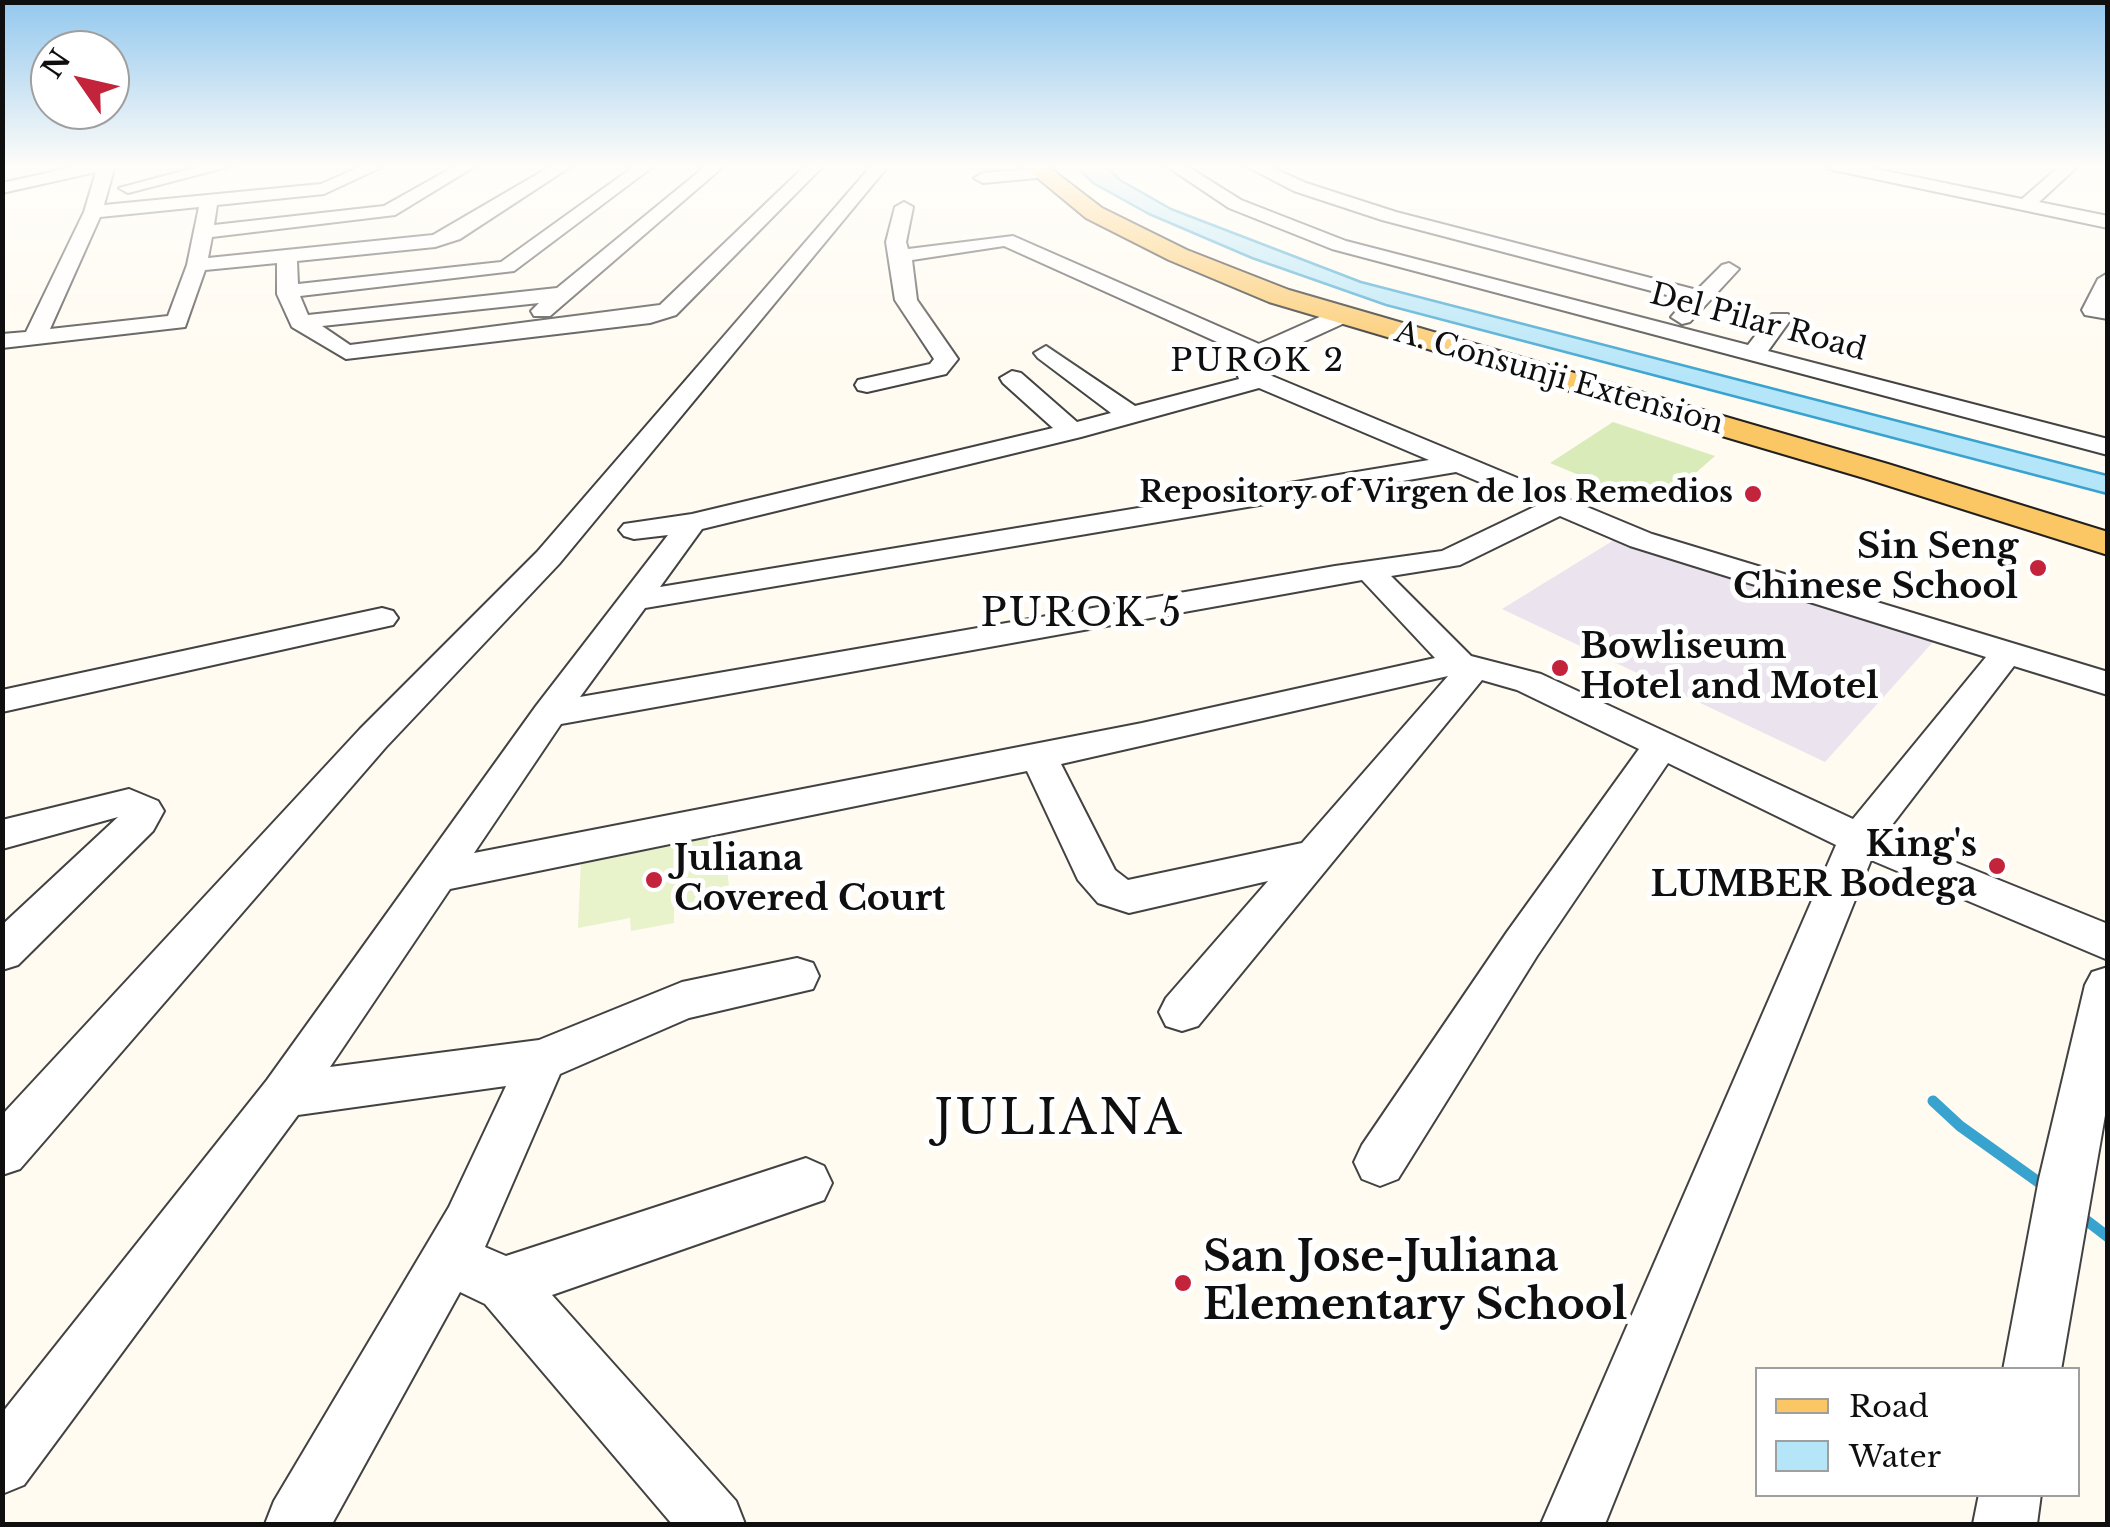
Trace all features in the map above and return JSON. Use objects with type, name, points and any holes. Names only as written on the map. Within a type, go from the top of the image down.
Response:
[{"type":"main road","name":"A. Consunji Extension","points":[[1141,236],[1178,255],[1341,316],[1532,368],[2108,544]]},
{"type":"street","points":[[36,337],[81,236]]},
{"type":"street","points":[[2,340],[177,322],[203,236]]},
{"type":"street","points":[[197,265],[286,258],[450,236]]},
{"type":"street","points":[[522,330],[629,236]]},
{"type":"street","points":[[286,258],[288,291],[300,322],[337,350],[346,352],[650,316],[668,310],[743,236]]},
{"type":"street","points":[[2,1152],[373,738],[548,558],[818,236]]},
{"type":"street","points":[[867,384],[938,368],[946,359],[906,300],[897,236]]},
{"type":"street","name":"Del Pilar Road","points":[[1315,236],[1668,334],[2108,447]]},
{"type":"street","points":[[1467,236],[1699,297]]},
{"type":"street","points":[[288,291],[507,267],[550,237],[622,242]]},
{"type":"street","points":[[901,256],[1008,240],[1455,464],[1556,507],[1642,540],[2108,684]]},
{"type":"street","points":[[1668,334],[1729,269]]},
{"type":"street","points":[[2108,279],[2093,310],[2108,313]]},
{"type":"street","points":[[300,322],[559,294]]},
{"type":"street","points":[[634,530],[692,523],[1132,416],[1259,367],[1300,332],[1341,316]]},
{"type":"street","points":[[1752,356],[1780,319]]},
{"type":"street","points":[[1046,353],[1132,416]]},
{"type":"street","points":[[1012,378],[1072,431]]},
{"type":"street","points":[[636,600],[814,574],[1455,464]]},
{"type":"street","points":[[550,714],[1256,588],[1449,559],[1556,507]]},
{"type":"street","points":[[2,1463],[284,1095],[550,714],[692,523]]},
{"type":"street","points":[[1372,572],[1383,588],[1467,665],[1529,682],[1859,839],[2108,943]]},
{"type":"street","points":[[2,700],[382,618]]},
{"type":"street","points":[[1573,1524],[1859,839],[2008,652]]},
{"type":"street","points":[[438,876],[1142,736],[1467,665]]},
{"type":"street","points":[[1182,1012],[1317,854],[1467,665]]},
{"type":"street","points":[[1380,1162],[1522,944],[1660,747]]},
{"type":"street","points":[[1038,754],[1100,880],[1113,892],[1129,897],[1317,854]]},
{"type":"street","points":[[2,835],[114,804],[129,804],[144,811],[139,821],[2,953]]},
{"type":"street","points":[[284,1095],[542,1060],[682,1001],[797,976]]},
{"type":"street","points":[[2033,1367],[2061,1200],[2108,985]]},
{"type":"street","points":[[298,1524],[468,1225],[542,1060]]},
{"type":"street","points":[[505,1284],[806,1183]]},
{"type":"street","points":[[449,1259],[505,1284],[713,1524]]},
{"type":"street","points":[[2005,1524],[2010,1497]]},
{"type":"shaded area","points":[[1614,540],[1933,642],[1825,762],[1502,609]]},
{"type":"green space","points":[[1613,422],[1715,456],[1666,499],[1627,495],[1550,463]]},
{"type":"green space","name":"Juliana Covered Court","points":[[724,835],[730,898],[674,909],[674,923],[631,931],[630,918],[578,928],[581,862]]},
{"type":"water","points":[[1201,236],[1242,236],[1361,282],[2107,475],[2107,494],[1386,305]]},
{"type":"waterway","points":[[1933,1101],[1960,1126],[2044,1186]]},
{"type":"waterway","points":[[2082,1217],[2108,1237]]},
{"type":"place","name":"Repository of Virgen de los Remedios","points":[[1753,494]]},
{"type":"place","name":"Sin Seng Chinese School","points":[[2038,568]]},
{"type":"place","name":"Bowliseum Hotel and Motel","points":[[1560,668]]},
{"type":"place","name":"King's LUMBER Bodega","points":[[1997,866]]},
{"type":"place","name":"Juliana Covered Court","points":[[654,880]]},
{"type":"place","name":"San Jose-Juliana Elementary School","points":[[1183,1283]]},
{"type":"district","name":"PUROK 2","points":[[1258,362]]},
{"type":"district","name":"PUROK 5","points":[[1082,615]]},
{"type":"district","name":"JULIANA","points":[[1059,1120]]}]
